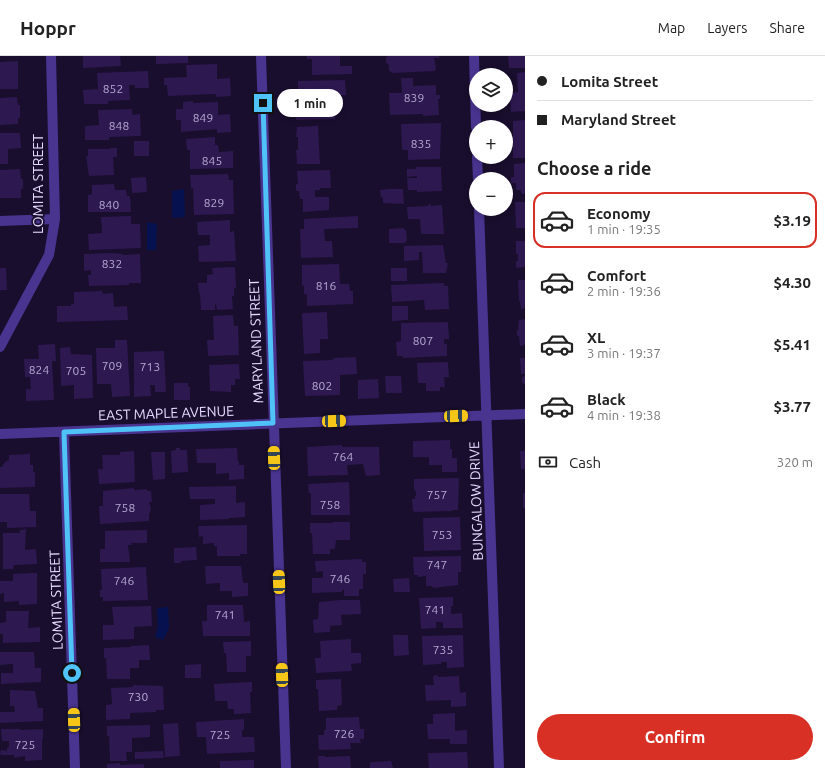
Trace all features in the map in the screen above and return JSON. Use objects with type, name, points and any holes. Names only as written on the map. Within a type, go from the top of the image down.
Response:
[{"type":"street","name":"LOMITA STREET","points":[[0,347],[49,255],[55,219],[51,56]]},
{"type":"street","name":"MARYLAND STREET","points":[[261,56],[286,768]]},
{"type":"street","points":[[474,56],[476,120]]},
{"type":"street","name":"BUNGALOW DRIVE","points":[[479,216],[499,768]]},
{"type":"street","points":[[0,221],[55,219]]},
{"type":"street","name":"EAST MAPLE AVENUE","points":[[0,434],[525,414]]},
{"type":"street","name":"LOMITA STREET","points":[[64,432],[75,768]]},
{"type":"shaded area","points":[[184,189],[185,217],[172,218],[172,191]]},
{"type":"shaded area","points":[[147,222],[157,224],[156,250],[147,250]]},
{"type":"shaded area","points":[[168,607],[169,628],[163,640],[155,637],[158,627],[157,608]]},
{"type":"building","points":[[83,56],[120,56],[121,66],[83,68]]},
{"type":"building","points":[[156,56],[188,56],[188,63],[156,64]]},
{"type":"building","points":[[307,56],[340,56],[340,66],[352,66],[352,74],[312,75],[312,59],[307,59]]},
{"type":"building","points":[[388,56],[439,56],[440,58],[434,58],[436,68],[435,71],[392,73],[389,70],[389,65],[386,63],[386,58]]},
{"type":"building","points":[[508,56],[525,56],[525,68],[509,68]]},
{"type":"building","points":[[18,61],[18,89],[0,89],[0,62]]},
{"type":"building","points":[[217,64],[217,79],[230,78],[231,96],[216,97],[216,94],[168,96],[167,85],[164,85],[164,78],[187,77],[186,65]]},
{"type":"building","points":[[148,71],[149,88],[135,88],[135,85],[129,85],[130,100],[108,101],[108,104],[84,104],[83,90],[98,89],[97,73]]},
{"type":"building","points":[[525,72],[525,111],[513,112],[513,93],[518,92],[517,73]]},
{"type":"building","points":[[401,78],[413,78],[413,86],[436,85],[436,95],[440,95],[440,99],[438,99],[439,115],[390,115],[389,93],[402,93]]},
{"type":"building","points":[[345,80],[346,95],[333,95],[335,119],[296,120],[296,107],[298,106],[298,81]]},
{"type":"building","points":[[17,97],[18,105],[20,105],[20,118],[18,118],[18,124],[0,125],[0,98]]},
{"type":"building","points":[[193,101],[193,103],[218,102],[218,115],[230,114],[231,132],[217,133],[217,129],[181,132],[181,120],[176,120],[176,109],[183,109],[183,102]]},
{"type":"building","points":[[132,109],[132,115],[140,114],[141,136],[109,137],[109,140],[85,140],[85,126],[99,125],[98,110]]},
{"type":"building","points":[[525,120],[525,158],[513,158],[513,121]]},
{"type":"building","points":[[441,123],[440,159],[408,160],[408,150],[402,150],[401,124]]},
{"type":"building","points":[[318,126],[320,164],[297,164],[297,127]]},
{"type":"building","points":[[0,133],[20,133],[21,148],[8,149],[8,164],[0,164]]},
{"type":"building","points":[[215,137],[215,145],[218,145],[219,152],[233,151],[233,168],[190,169],[190,150],[187,150],[186,139]]},
{"type":"building","points":[[134,141],[149,141],[149,156],[134,156]]},
{"type":"building","points":[[117,148],[117,157],[113,157],[114,175],[89,176],[86,156],[88,156],[88,149]]},
{"type":"building","points":[[525,163],[525,194],[521,193],[521,190],[516,190],[516,183],[513,183],[514,164]]},
{"type":"building","points":[[416,167],[441,167],[442,191],[417,192],[417,190],[408,190],[407,178],[417,178],[417,176],[407,177],[407,169],[416,169]]},
{"type":"building","points":[[20,169],[21,179],[23,179],[21,198],[0,198],[0,170]]},
{"type":"building","points":[[330,170],[331,188],[320,188],[320,190],[315,190],[315,197],[329,197],[329,210],[303,212],[303,199],[300,199],[299,191],[296,191],[296,184],[298,184],[297,171]]},
{"type":"building","points":[[228,174],[229,180],[233,180],[234,214],[194,215],[193,188],[191,189],[190,175]]},
{"type":"building","points":[[146,177],[147,192],[132,193],[131,178]]},
{"type":"building","points":[[114,184],[115,190],[126,190],[127,196],[130,196],[131,212],[88,212],[88,195],[92,194],[92,185]]},
{"type":"building","points":[[403,189],[404,204],[383,203],[383,197],[381,198],[380,190]]},
{"type":"building","points":[[515,202],[525,202],[525,228],[516,228]]},
{"type":"building","points":[[431,204],[431,206],[442,205],[444,234],[421,234],[420,219],[408,219],[407,207],[428,206]]},
{"type":"building","points":[[131,216],[131,224],[140,224],[141,248],[89,250],[88,234],[102,233],[101,217]]},
{"type":"building","points":[[358,216],[358,228],[324,229],[325,241],[332,241],[333,257],[301,258],[300,229],[304,229],[304,219]]},
{"type":"building","points":[[230,220],[230,232],[234,231],[236,261],[199,262],[198,246],[210,245],[210,235],[198,235],[197,222]]},
{"type":"building","points":[[404,228],[404,230],[406,230],[406,243],[389,243],[389,229]]},
{"type":"building","points":[[516,241],[525,241],[525,267],[516,268],[518,254],[516,254]]},
{"type":"building","points":[[443,245],[446,263],[448,263],[446,273],[423,273],[422,252],[419,252],[419,260],[404,261],[404,246]]},
{"type":"building","points":[[111,253],[123,255],[140,254],[141,283],[129,283],[129,285],[89,286],[88,275],[91,275],[91,270],[84,271],[84,254]]},
{"type":"building","points":[[339,264],[340,284],[349,284],[350,291],[353,291],[353,304],[307,306],[307,294],[304,294],[304,285],[302,286],[302,265]]},
{"type":"building","points":[[235,267],[236,288],[234,288],[234,296],[232,296],[233,309],[217,310],[215,304],[215,310],[201,310],[198,283],[207,283],[207,275],[213,274],[212,268]]},
{"type":"building","points":[[0,268],[6,268],[7,290],[0,290]]},
{"type":"building","points":[[391,268],[407,268],[407,281],[391,281]]},
{"type":"building","points":[[518,280],[525,280],[525,308],[521,309],[519,301]]},
{"type":"building","points":[[444,283],[444,286],[448,286],[449,309],[425,310],[424,300],[392,302],[391,285]]},
{"type":"building","points":[[102,291],[103,294],[113,293],[114,307],[127,306],[128,320],[57,322],[57,306],[71,306],[71,304],[74,304],[74,292]]},
{"type":"building","points":[[392,306],[408,306],[408,320],[392,321]]},
{"type":"building","points":[[327,312],[328,339],[320,339],[320,353],[304,354],[303,313]]},
{"type":"building","points":[[233,315],[234,326],[238,326],[239,355],[208,356],[207,340],[214,340],[213,316]]},
{"type":"building","points":[[525,319],[525,345],[520,346],[517,330],[519,330],[519,320]]},
{"type":"building","points":[[448,322],[449,339],[444,339],[444,344],[447,344],[447,356],[403,358],[403,356],[397,356],[396,342],[401,341],[401,323]]},
{"type":"building","points":[[115,340],[127,340],[130,396],[112,397],[111,384],[97,384],[96,348],[115,348]]},
{"type":"building","points":[[55,344],[56,361],[52,361],[54,400],[26,401],[26,389],[31,389],[30,377],[25,377],[24,359],[39,359],[38,345]]},
{"type":"building","points":[[70,347],[71,354],[92,355],[93,398],[74,399],[74,385],[61,386],[60,348]]},
{"type":"building","points":[[164,351],[166,392],[155,392],[155,385],[150,385],[151,396],[134,397],[134,352]]},
{"type":"building","points":[[356,357],[357,374],[340,375],[340,395],[305,396],[303,361],[333,360],[333,358]]},
{"type":"building","points":[[520,358],[525,358],[525,374],[521,374]]},
{"type":"building","points":[[448,362],[449,377],[444,377],[445,387],[440,387],[440,391],[426,391],[426,383],[418,383],[417,363]]},
{"type":"building","points":[[239,364],[240,379],[235,379],[235,385],[231,385],[231,392],[210,391],[209,365]]},
{"type":"building","points":[[525,375],[525,385],[522,382],[522,378]]},
{"type":"building","points":[[385,376],[401,376],[402,393],[386,393]]},
{"type":"building","points":[[378,379],[379,398],[358,399],[358,380]]},
{"type":"building","points":[[174,383],[188,383],[188,387],[190,387],[190,400],[174,400]]},
{"type":"building","points":[[450,440],[452,458],[457,458],[457,472],[442,472],[442,465],[429,465],[429,457],[413,457],[413,441]]},
{"type":"building","points":[[342,445],[342,447],[379,447],[380,475],[366,476],[363,464],[347,465],[348,475],[308,476],[307,447]]},
{"type":"building","points":[[176,448],[180,448],[180,450],[187,450],[188,472],[172,473],[171,451],[176,450]]},
{"type":"building","points":[[237,448],[239,465],[244,465],[244,479],[229,480],[229,473],[216,474],[216,463],[197,463],[196,449]]},
{"type":"building","points":[[134,451],[135,482],[99,484],[98,469],[103,469],[102,455],[120,455],[120,452]]},
{"type":"building","points":[[520,451],[525,451],[525,469],[521,469]]},
{"type":"building","points":[[151,452],[165,452],[165,479],[153,480]]},
{"type":"building","points":[[30,454],[30,465],[33,465],[33,472],[35,472],[35,487],[0,488],[0,467],[2,467],[5,462],[9,460],[9,455]]},
{"type":"building","points":[[459,478],[458,510],[413,511],[412,499],[415,499],[416,496],[414,479]]},
{"type":"building","points":[[349,482],[350,515],[311,515],[311,493],[309,493],[308,484]]},
{"type":"building","points":[[236,486],[236,503],[245,502],[245,517],[200,520],[200,505],[215,504],[215,499],[190,499],[189,487]]},
{"type":"building","points":[[134,488],[134,490],[147,489],[147,491],[151,491],[152,502],[149,502],[151,509],[149,513],[149,521],[100,524],[99,506],[103,506],[103,491]]},
{"type":"building","points":[[523,493],[525,493],[525,508],[523,508]]},
{"type":"building","points":[[0,494],[29,494],[30,511],[36,511],[36,527],[7,528],[7,522],[0,522]]},
{"type":"building","points":[[460,517],[461,550],[424,551],[423,518]]},
{"type":"building","points":[[350,522],[350,540],[336,540],[335,549],[330,549],[330,554],[313,554],[310,523]]},
{"type":"building","points":[[247,525],[247,554],[240,554],[240,556],[217,556],[217,546],[214,546],[214,543],[203,544],[203,536],[199,537],[198,526]]},
{"type":"building","points":[[26,529],[25,550],[36,549],[37,564],[14,565],[13,569],[3,569],[3,533],[20,533],[20,530]]},
{"type":"building","points":[[147,530],[147,543],[131,543],[132,545],[128,545],[130,562],[100,562],[100,549],[105,549],[105,531]]},
{"type":"building","points":[[196,547],[197,560],[174,563],[174,548]]},
{"type":"building","points":[[461,556],[461,572],[458,572],[458,585],[433,588],[432,586],[426,586],[426,576],[418,577],[418,575],[414,575],[413,557]]},
{"type":"building","points":[[362,559],[362,562],[366,562],[366,574],[363,574],[363,589],[359,589],[359,596],[344,596],[344,590],[342,590],[342,592],[312,593],[312,578],[323,578],[323,571],[316,572],[315,561]]},
{"type":"building","points":[[205,566],[241,566],[243,583],[248,583],[248,596],[232,597],[232,591],[220,591],[220,583],[206,584]]},
{"type":"building","points":[[146,567],[148,600],[103,601],[103,597],[100,597],[100,590],[102,590],[101,569]]},
{"type":"building","points":[[37,573],[37,604],[19,605],[19,601],[4,602],[4,593],[0,594],[0,581],[13,581],[13,574]]},
{"type":"building","points":[[409,578],[410,592],[394,592],[393,579]]},
{"type":"building","points":[[453,597],[451,614],[462,613],[463,628],[443,628],[443,622],[436,622],[436,628],[421,629],[419,598]]},
{"type":"building","points":[[360,600],[361,614],[341,615],[342,625],[330,626],[330,632],[314,633],[313,620],[318,619],[319,602]]},
{"type":"building","points":[[207,605],[243,605],[244,622],[250,621],[250,636],[203,636],[202,621],[207,621]]},
{"type":"building","points":[[151,606],[152,626],[134,627],[134,639],[103,640],[103,625],[114,625],[112,607]]},
{"type":"building","points":[[6,611],[29,611],[28,628],[40,627],[40,642],[3,643],[3,634],[0,634],[0,623],[6,622]]},
{"type":"building","points":[[393,635],[408,635],[409,655],[394,656]]},
{"type":"building","points":[[463,635],[464,667],[447,668],[447,662],[441,662],[441,664],[423,665],[422,636]]},
{"type":"building","points":[[351,639],[351,653],[361,653],[361,663],[351,664],[352,671],[316,673],[315,658],[321,658],[320,641]]},
{"type":"building","points":[[251,641],[251,656],[246,656],[246,672],[227,672],[226,653],[224,653],[223,642]]},
{"type":"building","points":[[149,645],[150,660],[139,660],[139,668],[130,668],[130,679],[107,679],[104,648]]},
{"type":"building","points":[[0,652],[34,652],[35,668],[41,668],[41,682],[1,684],[1,673],[13,673],[13,664],[0,665]]},
{"type":"building","points":[[201,664],[201,678],[185,678],[185,665]]},
{"type":"building","points":[[438,675],[438,677],[459,676],[460,693],[466,692],[466,706],[451,707],[451,700],[426,701],[425,685],[434,685],[433,676]]},
{"type":"building","points":[[341,679],[342,705],[337,706],[337,710],[319,711],[316,680]]},
{"type":"building","points":[[252,682],[252,692],[250,692],[251,713],[234,714],[234,709],[228,709],[227,701],[215,701],[214,684]]},
{"type":"building","points":[[133,685],[163,686],[164,710],[156,710],[156,712],[130,713],[130,719],[106,720],[106,705],[112,704],[111,688],[133,687]]},
{"type":"building","points":[[10,690],[35,691],[38,708],[43,708],[43,721],[0,723],[0,712],[15,712],[14,706],[10,706]]},
{"type":"building","points":[[455,713],[455,731],[467,730],[467,744],[450,744],[450,739],[428,739],[427,724],[433,724],[433,714]]},
{"type":"building","points":[[359,717],[360,729],[364,729],[364,739],[360,739],[361,743],[350,743],[351,749],[319,750],[318,735],[324,735],[324,730],[326,730],[326,718]]},
{"type":"building","points":[[244,719],[244,730],[242,730],[242,737],[254,737],[255,752],[207,754],[206,737],[197,737],[196,722]]},
{"type":"building","points":[[178,723],[180,756],[165,757],[163,724]]},
{"type":"building","points":[[150,725],[150,737],[132,738],[132,752],[126,752],[127,761],[110,761],[107,726]]},
{"type":"building","points":[[1,729],[43,729],[42,760],[25,761],[25,756],[14,758],[14,755],[0,755],[1,750],[7,751],[7,748],[9,747],[9,741],[2,741]]},
{"type":"building","points":[[163,751],[164,758],[135,759],[135,752]]},
{"type":"building","points":[[467,752],[468,768],[429,768],[428,753]]},
{"type":"building","points":[[318,756],[350,756],[351,768],[319,768]]},
{"type":"building","points":[[254,760],[254,768],[220,768],[220,761]]},
{"type":"building","points":[[391,761],[393,768],[370,768],[370,762]]},
{"type":"building","points":[[120,763],[120,765],[144,764],[144,768],[107,768],[107,764]]},
{"type":"route","points":[[72,673],[64,432],[273,423],[263,103]]}]
